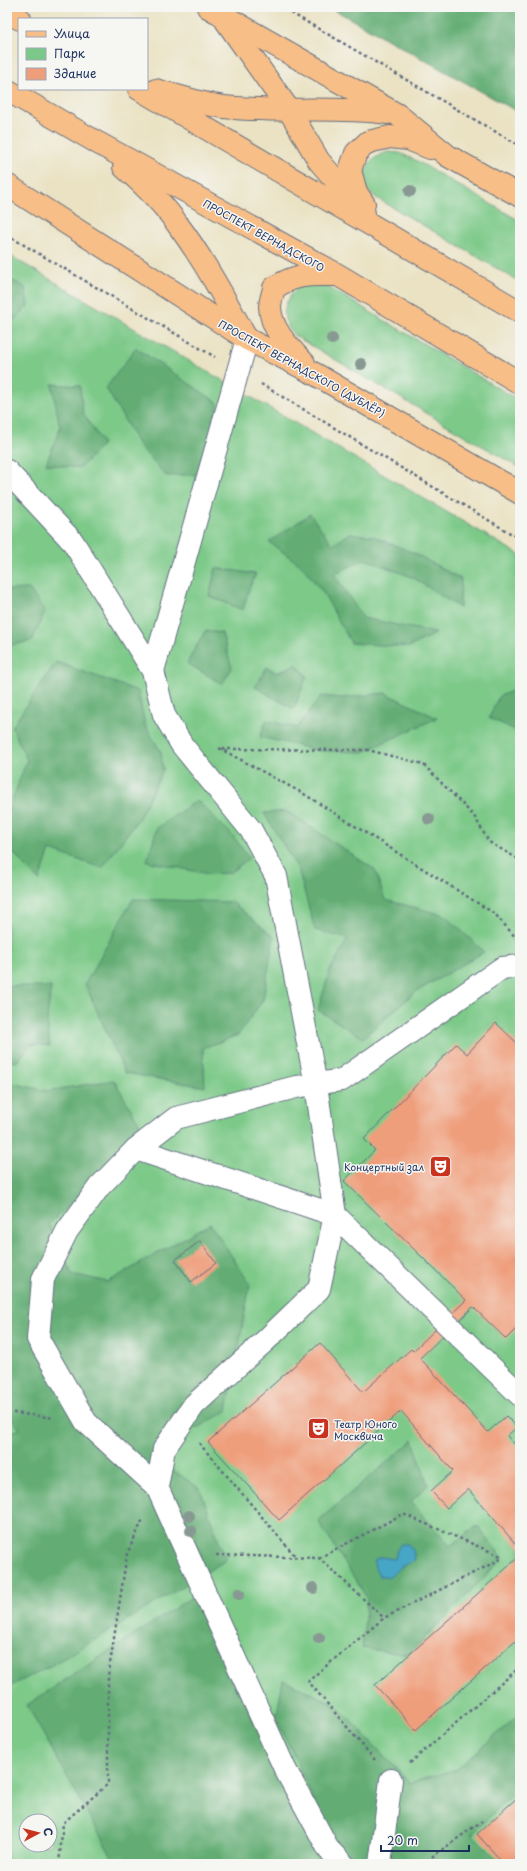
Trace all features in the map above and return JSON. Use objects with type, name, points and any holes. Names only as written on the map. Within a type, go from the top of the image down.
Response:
[{"type":"main road","points":[[214,11],[289,110],[319,161],[379,229]]},
{"type":"main road","points":[[214,11],[398,114],[448,156]]},
{"type":"main road","points":[[7,12],[18,18]]},
{"type":"main road","points":[[148,87],[223,107],[289,110],[358,110],[398,114]]},
{"type":"main road","name":"ПРОСПЕКТ ВЕРНАДСКОГО","points":[[7,90],[98,143],[338,275],[520,382]]},
{"type":"main road","points":[[141,90],[520,312]]},
{"type":"main road","points":[[379,229],[356,192],[350,170],[356,153],[368,142],[390,137],[408,139],[448,156],[520,196]]},
{"type":"main road","points":[[98,143],[144,185],[178,224],[226,300],[247,339]]},
{"type":"main road","name":"ПРОСПЕКТ ВЕРНАДСКОГО (ДУБЛЁР)","points":[[7,185],[247,339],[315,374],[520,493]]},
{"type":"main road","points":[[315,374],[286,343],[272,321],[270,305],[274,288],[289,278],[309,275],[338,275]]},
{"type":"lane","points":[[153,671],[247,339]]},
{"type":"lane","points":[[7,471],[73,542],[153,671],[164,715],[182,745],[251,830],[276,876],[316,1085],[335,1215],[319,1289],[265,1341],[194,1404],[164,1449],[157,1487]]},
{"type":"lane","points":[[343,1864],[329,1850],[285,1770],[157,1487],[86,1422],[38,1339],[43,1279],[67,1231],[99,1187],[136,1149],[176,1118],[296,1088],[342,1080],[502,968],[520,966]]},
{"type":"lane","points":[[136,1149],[335,1215],[520,1395]]},
{"type":"lane","points":[[380,1864],[391,1780]]},
{"type":"path","points":[[281,7],[520,146]]},
{"type":"path","points":[[7,235],[239,371],[520,539]]},
{"type":"path","points":[[215,745],[304,794],[495,914],[520,942]]},
{"type":"path","points":[[221,749],[368,750],[423,764],[474,816],[490,842],[520,860]]},
{"type":"path","points":[[7,1412],[86,1422]]},
{"type":"path","points":[[182,1423],[296,1557]]},
{"type":"path","points":[[59,1864],[63,1823],[108,1784],[108,1677],[126,1554],[157,1487]]},
{"type":"path","points":[[187,1554],[318,1558],[402,1514],[503,1558],[384,1618],[308,1681],[391,1780],[520,1667]]},
{"type":"path","points":[[318,1558],[384,1618]]},
{"type":"path","points":[[422,1864],[482,1821]]},
{"type":"green space","points":[[329,7],[520,7],[520,113]]},
{"type":"green space","points":[[388,152],[400,153],[417,161],[520,221],[520,282],[375,197],[366,188],[366,170],[368,165],[376,157]]},
{"type":"green space","points":[[7,254],[520,555],[520,1864],[7,1864]]},
{"type":"green space","points":[[7,278],[25,287],[28,306],[7,327]]},
{"type":"green space","points":[[313,284],[330,288],[520,401],[520,468],[295,336],[286,323],[286,304],[299,285]]},
{"type":"green space","points":[[136,348],[218,403],[207,474],[166,476],[139,445],[106,388]]},
{"type":"green space","points":[[52,384],[80,386],[83,413],[103,444],[80,468],[46,464],[60,428]]},
{"type":"green space","points":[[310,514],[333,545],[350,533],[373,536],[416,554],[461,579],[460,608],[414,578],[365,559],[334,574],[363,618],[436,633],[409,647],[351,643],[324,594],[302,566],[269,542]]},
{"type":"green space","points":[[216,568],[256,574],[249,589],[243,610],[209,596]]},
{"type":"green space","points":[[29,589],[45,611],[32,641],[7,646],[7,590]]},
{"type":"green space","points":[[205,631],[222,633],[232,668],[222,684],[187,663]]},
{"type":"green space","points":[[56,662],[138,691],[145,725],[161,752],[163,770],[139,818],[102,868],[50,850],[39,881],[7,846],[7,814],[27,760],[12,727]]},
{"type":"green space","points":[[296,664],[307,676],[294,709],[255,687],[267,667],[277,673]]},
{"type":"green space","points":[[518,689],[520,691],[520,732],[489,718],[499,696]]},
{"type":"green space","points":[[385,693],[437,718],[363,752],[321,751],[260,737],[266,720],[297,728],[321,696],[342,698]]},
{"type":"green space","points":[[197,800],[233,836],[249,858],[230,873],[208,874],[147,861],[157,828]]},
{"type":"green space","points":[[287,811],[375,870],[385,900],[445,915],[484,952],[414,993],[363,1038],[318,1010],[330,970],[348,939],[315,930],[298,869],[264,813]]},
{"type":"green space","points":[[133,899],[232,902],[274,937],[263,1000],[238,1035],[203,1048],[205,1087],[125,1073],[85,984]]},
{"type":"green space","points":[[7,986],[51,987],[47,1019],[50,1046],[31,1044],[17,1062],[7,1061]]},
{"type":"green space","points":[[114,1080],[146,1135],[49,1224],[72,1274],[108,1282],[210,1223],[250,1284],[227,1411],[150,1454],[200,1489],[226,1560],[56,1663],[7,1688],[7,1434],[20,1429],[7,1413],[7,1082],[47,1091]]},
{"type":"green space","points":[[413,1440],[428,1485],[411,1502],[450,1546],[477,1526],[503,1558],[408,1655],[362,1648],[367,1598],[318,1521]]},
{"type":"green space","points":[[195,1595],[319,1859],[323,1864],[116,1864],[27,1705]]},
{"type":"green space","points":[[283,1680],[335,1704],[410,1783],[457,1769],[520,1714],[520,1787],[472,1834],[502,1864],[354,1864],[331,1841],[300,1768],[276,1719]]},
{"type":"water","points":[[401,1544],[408,1544],[413,1550],[415,1560],[399,1568],[389,1578],[380,1576],[375,1568],[374,1560],[381,1557],[395,1559],[397,1550]]},
{"type":"building","points":[[496,1023],[520,1046],[520,1325],[506,1339],[473,1307],[420,1358],[488,1432],[506,1416],[517,1427],[507,1436],[520,1450],[520,1549],[468,1489],[447,1508],[431,1491],[453,1471],[401,1411],[279,1520],[208,1442],[320,1343],[363,1392],[411,1349],[413,1351],[466,1300],[344,1181],[375,1150],[364,1139],[456,1044],[467,1054]]},
{"type":"building","points":[[200,1241],[216,1263],[191,1282],[175,1260]]},
{"type":"building","points":[[520,1556],[520,1637],[416,1730],[375,1685]]},
{"type":"building","points":[[519,1796],[520,1854],[508,1864],[504,1864],[477,1834]]},
{"type":"place","name":"Концертный зал","points":[[440,1166]]},
{"type":"place","name":"Театр Юного Москвича","points":[[318,1429]]}]
